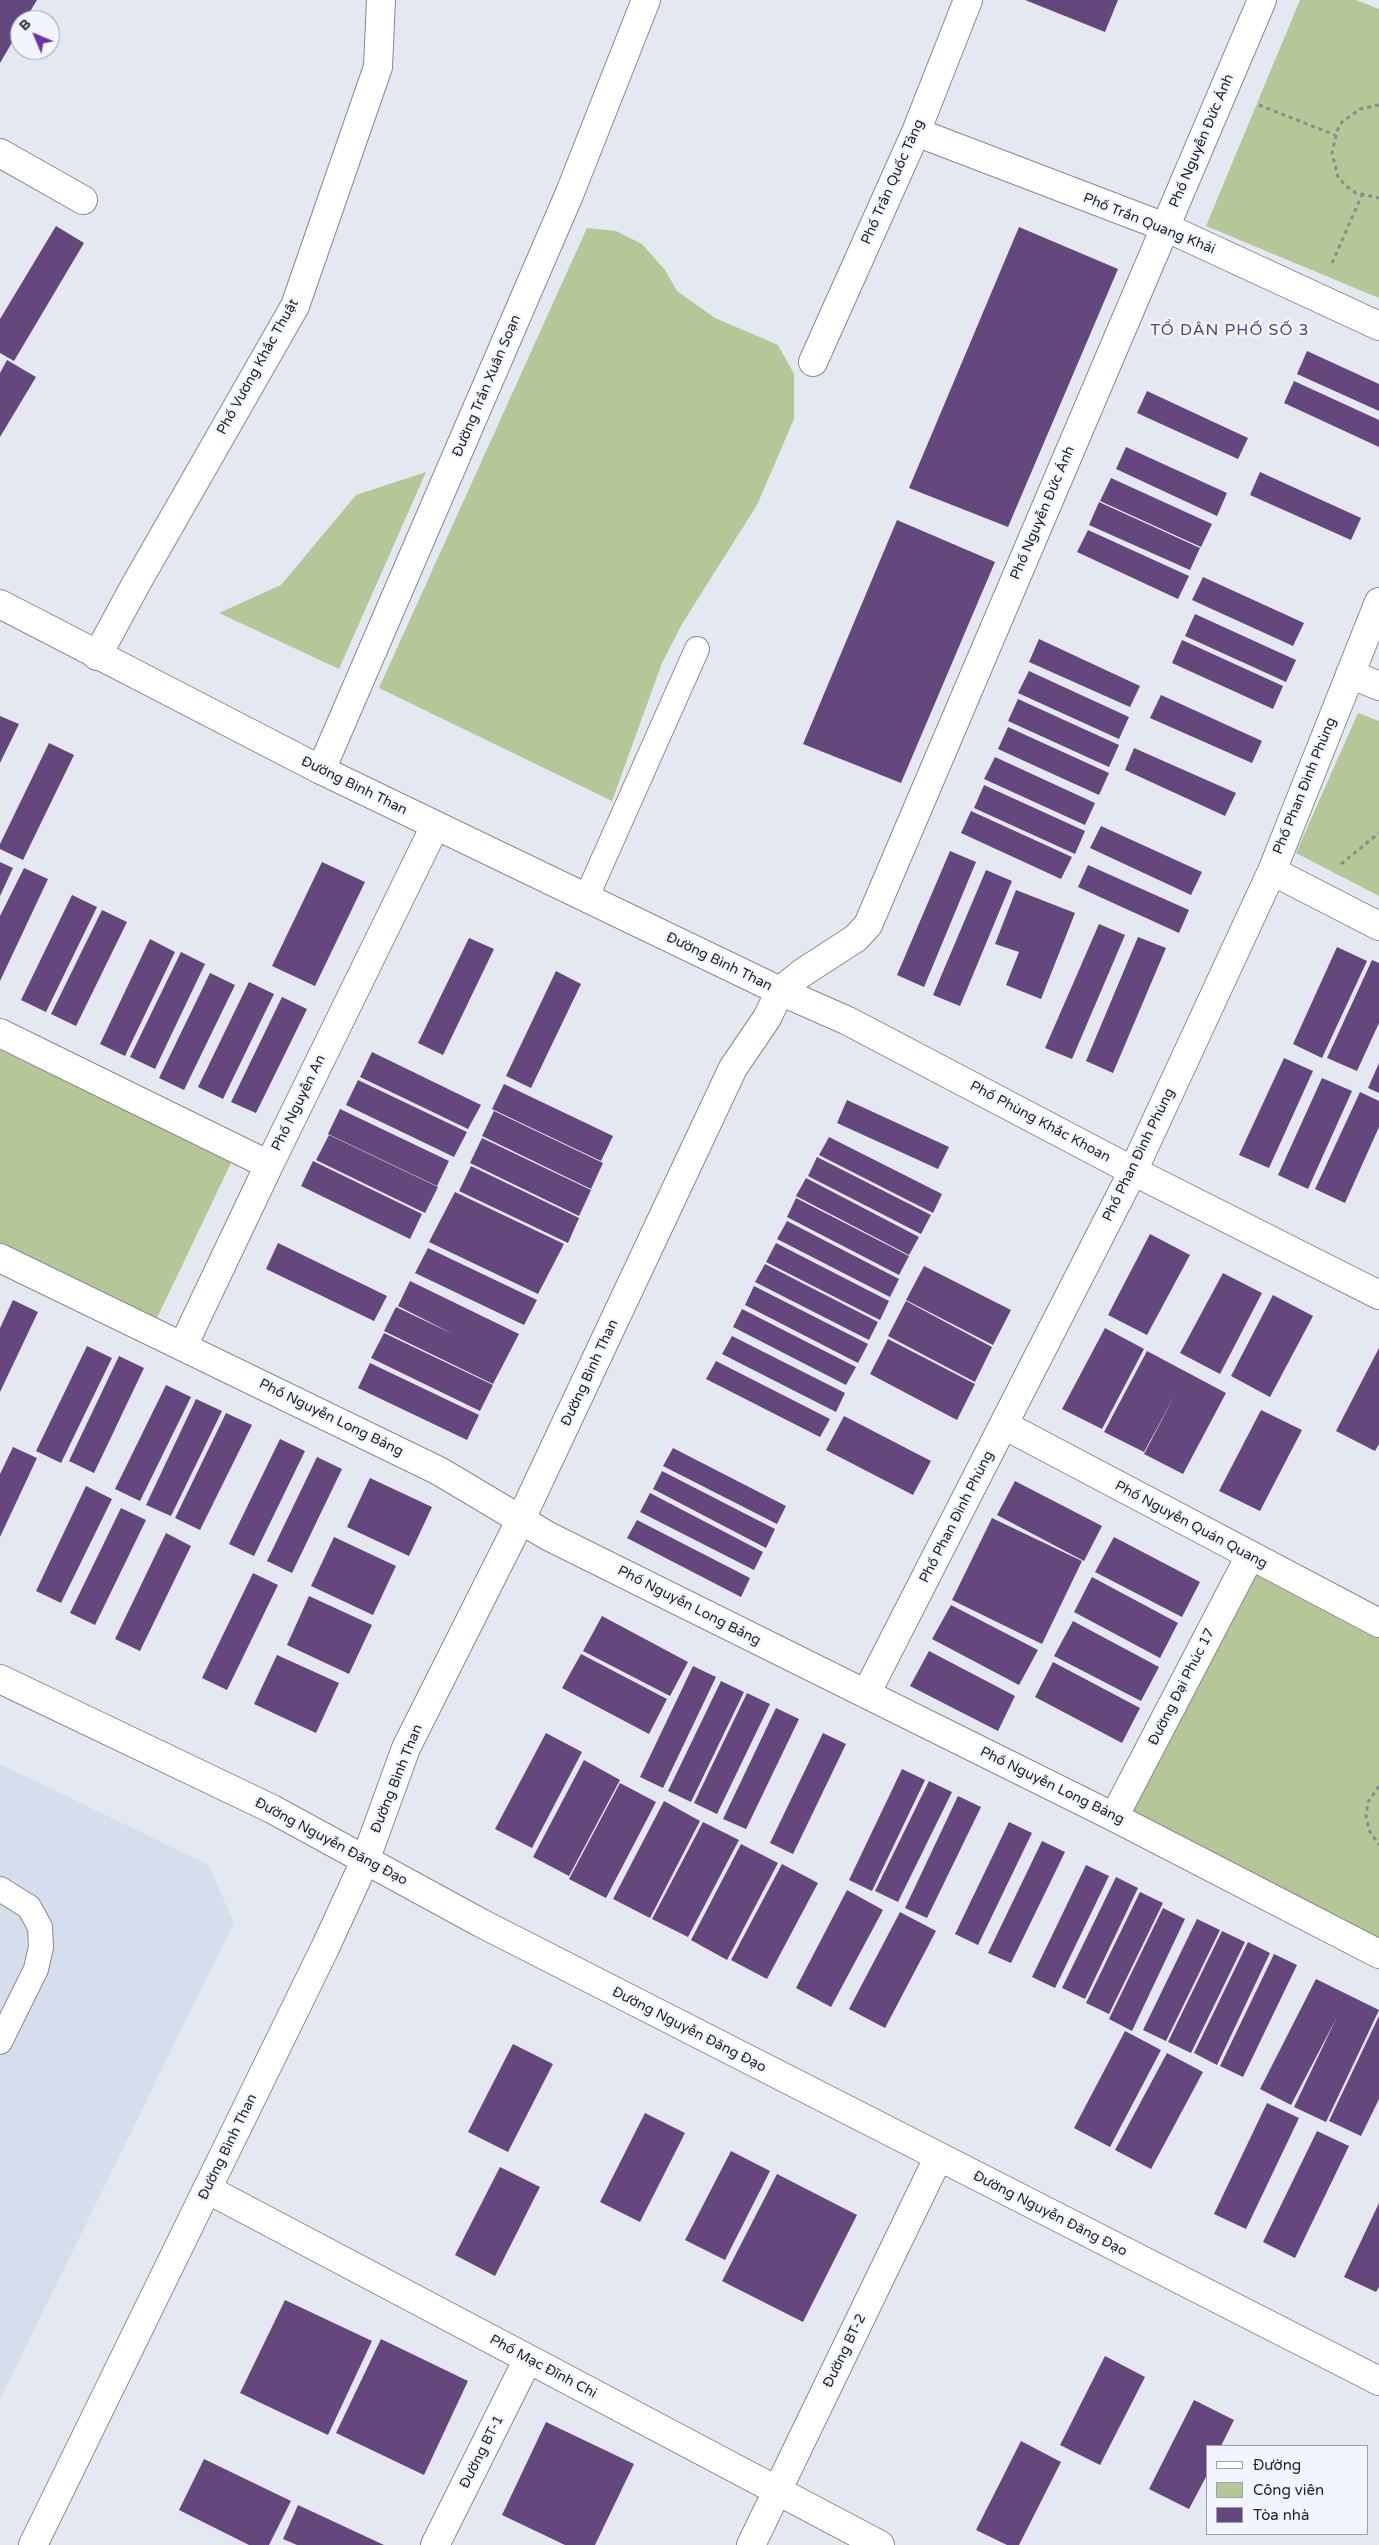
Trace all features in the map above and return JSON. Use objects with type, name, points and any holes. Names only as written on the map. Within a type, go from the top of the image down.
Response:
[{"type":"street","name":"Phố Vương Khắc Thuật","points":[[97,656],[136,584],[295,306],[378,67],[381,0]]},
{"type":"street","name":"Đường Trần Xuân Soạn","points":[[321,770],[570,195],[646,0]]},
{"type":"street","name":"Phố Trần Quốc Tảng","points":[[812,362],[916,132],[968,0]]},
{"type":"street","name":"Phố Nguyễn Đức Ánh","points":[[780,992],[802,973],[856,938],[868,925],[1262,0]]},
{"type":"street","name":"Phố Trần Quang Khải","points":[[916,132],[1164,228],[1379,326]]},
{"type":"street","points":[[0,153],[83,200]]},
{"type":"street","name":"Phố Phan Đình Phùng","points":[[866,1694],[1133,1171],[1272,871],[1379,602]]},
{"type":"street","name":"Đường Bình Than","points":[[0,604],[97,656],[321,770],[435,826],[587,896],[681,945],[780,992],[767,1018],[734,1068],[521,1519],[406,1748],[365,1861],[325,1948],[33,2545]]},
{"type":"street","points":[[1350,674],[1379,686]]},
{"type":"street","name":"Phố Nguyễn An","points":[[0,1033],[269,1164],[435,826]]},
{"type":"street","points":[[1272,871],[1379,926]]},
{"type":"street","name":"Phố Phùng Khắc Khoan","points":[[780,992],[848,1021],[1133,1171],[1379,1295]]},
{"type":"street","points":[[183,1346],[269,1164]]},
{"type":"street","name":"Phố Nguyễn Long Bảng","points":[[0,1258],[439,1471],[548,1536],[1114,1817],[1379,1954]]},
{"type":"street","name":"Phố Nguyễn Quán Quang","points":[[1004,1425],[1379,1623]]},
{"type":"street","name":"Đường Đại Phúc 17","points":[[1114,1817],[1250,1556]]},
{"type":"street","name":"Đường Nguyễn Đăng Đạo","points":[[0,1679],[272,1809],[480,1924],[1379,2381]]},
{"type":"street","name":"Đường BT-2","points":[[751,2545],[938,2158]]},
{"type":"street","name":"Phố Mạc Đĩnh Chi","points":[[207,2189],[880,2545]]},
{"type":"street","name":"Đường BT-1","points":[[436,2545],[528,2359]]},
{"type":"lane","points":[[587,896],[698,649]]},
{"type":"lane","points":[[0,1889],[29,1907],[40,1927],[41,1947],[36,1969],[0,2042]]},
{"type":"path","points":[[1253,102],[1335,135]]},
{"type":"path","points":[[1379,105],[1360,109],[1342,122],[1335,135],[1332,153],[1338,177],[1346,186],[1362,195],[1379,198]]},
{"type":"path","points":[[1331,267],[1362,195]]},
{"type":"path","points":[[1334,870],[1379,833]]},
{"type":"path","points":[[1379,1786],[1368,1802],[1366,1816],[1369,1830],[1379,1846]]},
{"type":"shaded area","points":[[0,1764],[209,1865],[234,1923],[0,2399]]},
{"type":"green space","points":[[1300,0],[1356,0],[1379,9],[1379,298],[1206,226]]},
{"type":"green space","points":[[587,228],[616,231],[642,244],[665,270],[677,291],[715,318],[778,345],[794,374],[794,419],[757,505],[682,624],[662,663],[612,801],[379,688]]},
{"type":"green space","points":[[426,472],[339,669],[219,613],[281,585],[356,495]]},
{"type":"green space","points":[[1358,713],[1379,721],[1379,896],[1296,853]]},
{"type":"green space","points":[[0,1050],[232,1161],[156,1320],[0,1245]]},
{"type":"green space","points":[[1250,1556],[1379,1623],[1379,1954],[1114,1817]]},
{"type":"building","points":[[0,0],[37,0],[31,10],[10,10],[10,46],[0,63]]},
{"type":"building","points":[[1025,0],[1118,0],[1105,32]]},
{"type":"building","points":[[56,226],[84,243],[14,361],[0,353],[0,319]]},
{"type":"building","points":[[1019,227],[1118,269],[1008,527],[909,488]]},
{"type":"building","points":[[1307,351],[1379,384],[1379,411],[1297,374]]},
{"type":"building","points":[[7,360],[36,377],[0,437],[0,373]]},
{"type":"building","points":[[1294,381],[1379,420],[1379,447],[1284,403]]},
{"type":"building","points":[[1147,391],[1248,438],[1238,459],[1137,413]]},
{"type":"building","points":[[1126,447],[1227,493],[1217,516],[1116,469]]},
{"type":"building","points":[[1260,472],[1361,518],[1351,540],[1250,495]]},
{"type":"building","points":[[1111,478],[1212,524],[1201,547],[1100,501]]},
{"type":"building","points":[[1099,502],[1200,548],[1190,570],[1089,525]]},
{"type":"building","points":[[897,520],[995,562],[901,783],[803,744]]},
{"type":"building","points":[[1088,530],[1189,576],[1178,599],[1077,552]]},
{"type":"building","points":[[1203,577],[1304,623],[1293,646],[1192,600]]},
{"type":"building","points":[[1195,614],[1296,660],[1286,682],[1185,636]]},
{"type":"building","points":[[1039,639],[1140,686],[1130,707],[1029,662]]},
{"type":"building","points":[[1182,640],[1283,686],[1273,709],[1172,663]]},
{"type":"building","points":[[1029,671],[1129,717],[1119,739],[1018,693]]},
{"type":"building","points":[[1161,695],[1262,741],[1252,763],[1150,718]]},
{"type":"building","points":[[1018,699],[1119,745],[1109,767],[1008,721]]},
{"type":"building","points":[[0,716],[19,724],[0,763]]},
{"type":"building","points":[[1008,727],[1109,773],[1099,795],[998,749]]},
{"type":"building","points":[[49,743],[74,755],[23,860],[0,849],[0,844]]},
{"type":"building","points":[[1134,748],[1236,793],[1225,816],[1125,770]]},
{"type":"building","points":[[995,757],[1095,803],[1085,825],[984,779]]},
{"type":"building","points":[[984,785],[1085,831],[1075,854],[974,808]]},
{"type":"building","points":[[971,811],[1072,857],[1061,879],[961,833]]},
{"type":"building","points":[[1101,826],[1202,872],[1191,895],[1090,848]]},
{"type":"building","points":[[950,851],[976,862],[924,987],[897,975]]},
{"type":"building","points":[[0,862],[13,868],[0,896]]},
{"type":"building","points":[[322,862],[365,882],[315,986],[272,966]]},
{"type":"building","points":[[1088,865],[1189,910],[1179,933],[1078,887]]},
{"type":"building","points":[[24,868],[48,879],[0,981],[0,916]]},
{"type":"building","points":[[986,870],[1012,881],[960,1006],[933,995]]},
{"type":"building","points":[[1016,890],[1075,913],[1041,999],[1006,985],[1019,952],[995,944]]},
{"type":"building","points":[[72,895],[97,907],[46,1012],[21,1000]]},
{"type":"building","points":[[102,910],[127,922],[76,1026],[51,1014]]},
{"type":"building","points":[[1099,924],[1125,935],[1072,1059],[1045,1048]]},
{"type":"building","points":[[1138,937],[1166,948],[1113,1073],[1086,1061]]},
{"type":"building","points":[[469,938],[494,949],[443,1055],[418,1043]]},
{"type":"building","points":[[150,939],[175,952],[125,1056],[100,1044]]},
{"type":"building","points":[[1337,947],[1367,961],[1322,1058],[1293,1044]]},
{"type":"building","points":[[181,952],[205,964],[155,1069],[130,1057]]},
{"type":"building","points":[[1372,960],[1379,963],[1379,1023],[1357,1071],[1327,1058]]},
{"type":"building","points":[[556,971],[581,984],[531,1088],[506,1076]]},
{"type":"building","points":[[210,973],[235,985],[184,1090],[159,1078]]},
{"type":"building","points":[[249,982],[274,994],[223,1099],[198,1087]]},
{"type":"building","points":[[282,997],[307,1009],[256,1113],[231,1102]]},
{"type":"building","points":[[372,1052],[481,1105],[468,1129],[360,1077]]},
{"type":"building","points":[[1284,1058],[1313,1071],[1269,1168],[1239,1155]]},
{"type":"building","points":[[1379,1063],[1379,1093],[1368,1088]]},
{"type":"building","points":[[1322,1078],[1352,1091],[1308,1189],[1278,1175]]},
{"type":"building","points":[[358,1080],[467,1132],[454,1157],[346,1105]]},
{"type":"building","points":[[504,1084],[613,1136],[601,1161],[492,1109]]},
{"type":"building","points":[[1360,1092],[1379,1101],[1379,1127],[1345,1203],[1315,1189]]},
{"type":"building","points":[[847,1100],[949,1147],[938,1169],[837,1123]]},
{"type":"building","points":[[340,1109],[449,1161],[437,1186],[328,1134]]},
{"type":"building","points":[[494,1111],[603,1163],[591,1189],[482,1136]]},
{"type":"building","points":[[329,1135],[438,1187],[425,1213],[316,1160]]},
{"type":"building","points":[[829,1137],[942,1194],[933,1213],[819,1155]]},
{"type":"building","points":[[482,1138],[591,1190],[579,1216],[470,1163]]},
{"type":"building","points":[[817,1157],[931,1215],[921,1234],[808,1176]]},
{"type":"building","points":[[313,1161],[422,1214],[410,1239],[301,1186]]},
{"type":"building","points":[[471,1166],[579,1218],[568,1243],[459,1191]]},
{"type":"building","points":[[806,1178],[919,1237],[909,1255],[796,1196]]},
{"type":"building","points":[[455,1192],[564,1244],[538,1294],[429,1242]]},
{"type":"building","points":[[796,1198],[909,1256],[899,1275],[787,1217]]},
{"type":"building","points":[[787,1221],[899,1279],[890,1297],[777,1239]]},
{"type":"building","points":[[1150,1234],[1190,1255],[1147,1335],[1108,1315]]},
{"type":"building","points":[[278,1243],[387,1296],[374,1321],[266,1269]]},
{"type":"building","points":[[776,1243],[889,1301],[880,1320],[766,1262]]},
{"type":"building","points":[[428,1248],[537,1300],[524,1325],[415,1273]]},
{"type":"building","points":[[765,1264],[878,1322],[869,1340],[755,1282]]},
{"type":"building","points":[[924,1266],[1011,1310],[993,1345],[906,1300]]},
{"type":"building","points":[[1223,1273],[1262,1293],[1220,1374],[1180,1353]]},
{"type":"building","points":[[410,1281],[519,1334],[493,1384],[384,1331],[396,1307],[455,1335],[398,1306]]},
{"type":"building","points":[[754,1286],[868,1344],[858,1363],[745,1305]]},
{"type":"building","points":[[1273,1295],[1313,1316],[1270,1397],[1231,1376]]},
{"type":"building","points":[[13,1300],[38,1312],[0,1392],[0,1328]]},
{"type":"building","points":[[906,1301],[992,1347],[975,1382],[888,1336]]},
{"type":"building","points":[[742,1309],[856,1367],[846,1385],[733,1327]]},
{"type":"building","points":[[1105,1328],[1144,1349],[1102,1429],[1062,1409]]},
{"type":"building","points":[[384,1333],[493,1385],[480,1411],[371,1358]]},
{"type":"building","points":[[732,1336],[845,1393],[836,1412],[722,1354]]},
{"type":"building","points":[[888,1339],[975,1384],[957,1420],[870,1374]]},
{"type":"building","points":[[87,1346],[112,1358],[61,1463],[36,1451]]},
{"type":"building","points":[[1379,1348],[1379,1444],[1375,1451],[1336,1431]]},
{"type":"building","points":[[1147,1351],[1226,1393],[1183,1474],[1144,1454],[1175,1395],[1144,1452],[1104,1432]]},
{"type":"building","points":[[119,1356],[144,1368],[94,1473],[69,1461]]},
{"type":"building","points":[[716,1361],[830,1419],[820,1437],[706,1379]]},
{"type":"building","points":[[370,1363],[479,1415],[467,1440],[358,1388]]},
{"type":"building","points":[[166,1385],[191,1397],[140,1501],[115,1489]]},
{"type":"building","points":[[196,1399],[222,1411],[171,1516],[146,1505]]},
{"type":"building","points":[[1261,1410],[1302,1430],[1260,1511],[1219,1491]]},
{"type":"building","points":[[226,1413],[252,1425],[200,1530],[175,1518]]},
{"type":"building","points":[[844,1416],[931,1461],[913,1495],[826,1450]]},
{"type":"building","points":[[280,1439],[305,1451],[254,1556],[229,1544]]},
{"type":"building","points":[[13,1447],[37,1458],[0,1537],[0,1474]]},
{"type":"building","points":[[673,1448],[786,1506],[777,1524],[663,1466]]},
{"type":"building","points":[[317,1457],[342,1469],[292,1573],[267,1561]]},
{"type":"building","points":[[662,1471],[775,1529],[766,1548],[653,1489]]},
{"type":"building","points":[[370,1478],[432,1507],[409,1556],[347,1527]]},
{"type":"building","points":[[1015,1481],[1102,1526],[1084,1561],[997,1515]]},
{"type":"building","points":[[86,1486],[112,1499],[61,1603],[36,1591]]},
{"type":"building","points":[[650,1493],[763,1552],[754,1570],[640,1512]]},
{"type":"building","points":[[121,1508],[146,1520],[95,1625],[70,1613]]},
{"type":"building","points":[[992,1518],[1082,1561],[1042,1644],[952,1600]]},
{"type":"building","points":[[637,1520],[750,1578],[741,1597],[627,1538]]},
{"type":"building","points":[[166,1533],[191,1546],[140,1651],[115,1639]]},
{"type":"building","points":[[334,1537],[396,1566],[373,1615],[311,1586]]},
{"type":"building","points":[[1114,1537],[1200,1582],[1182,1617],[1095,1572]]},
{"type":"building","points":[[253,1573],[278,1585],[227,1690],[202,1678]]},
{"type":"building","points":[[1092,1577],[1178,1623],[1160,1658],[1074,1612]]},
{"type":"building","points":[[309,1596],[372,1625],[349,1674],[287,1645]]},
{"type":"building","points":[[951,1605],[1038,1650],[1019,1685],[932,1639]]},
{"type":"building","points":[[602,1616],[688,1662],[670,1696],[583,1651]]},
{"type":"building","points":[[1073,1621],[1159,1667],[1141,1701],[1054,1656]]},
{"type":"building","points":[[929,1651],[1015,1696],[998,1731],[910,1686]]},
{"type":"building","points":[[581,1654],[667,1699],[649,1734],[562,1688]]},
{"type":"building","points":[[277,1655],[339,1683],[316,1733],[254,1704]]},
{"type":"building","points":[[1053,1662],[1140,1708],[1122,1743],[1035,1697]]},
{"type":"building","points":[[693,1666],[716,1677],[663,1788],[640,1777]]},
{"type":"building","points":[[721,1681],[744,1692],[691,1802],[668,1791]]},
{"type":"building","points":[[747,1693],[770,1704],[717,1814],[694,1803]]},
{"type":"building","points":[[776,1708],[799,1719],[746,1829],[723,1819]]},
{"type":"building","points":[[546,1733],[582,1752],[532,1848],[495,1829]]},
{"type":"building","points":[[823,1733],[846,1744],[793,1854],[770,1843]]},
{"type":"building","points":[[584,1760],[620,1780],[569,1876],[533,1857]]},
{"type":"building","points":[[902,1769],[925,1780],[872,1891],[849,1880]]},
{"type":"building","points":[[929,1781],[952,1792],[898,1902],[875,1891]]},
{"type":"building","points":[[620,1783],[656,1802],[606,1898],[569,1879]]},
{"type":"building","points":[[958,1796],[981,1807],[927,1918],[905,1908]]},
{"type":"building","points":[[664,1801],[700,1821],[650,1918],[613,1899]]},
{"type":"building","points":[[703,1822],[739,1840],[688,1937],[652,1919]]},
{"type":"building","points":[[1009,1822],[1032,1833],[978,1945],[955,1934]]},
{"type":"building","points":[[1042,1841],[1065,1852],[1011,1963],[988,1953]]},
{"type":"building","points":[[741,1844],[778,1863],[727,1960],[691,1940]]},
{"type":"building","points":[[782,1864],[818,1883],[767,1979],[731,1960]]},
{"type":"building","points":[[1086,1865],[1109,1876],[1055,1988],[1032,1977]]},
{"type":"building","points":[[1116,1877],[1138,1888],[1085,1999],[1062,1988]]},
{"type":"building","points":[[847,1890],[883,1910],[831,2007],[796,1988]]},
{"type":"building","points":[[1140,1892],[1163,1903],[1109,2014],[1086,2003]]},
{"type":"building","points":[[1163,1908],[1185,1919],[1132,2031],[1109,2019]]},
{"type":"building","points":[[900,1912],[936,1931],[885,2028],[849,2009]]},
{"type":"building","points":[[1197,1919],[1220,1930],[1166,2041],[1143,2030]]},
{"type":"building","points":[[1222,1931],[1245,1942],[1191,2053],[1168,2042]]},
{"type":"building","points":[[1248,1942],[1270,1953],[1217,2065],[1194,2053]]},
{"type":"building","points":[[1274,1954],[1297,1965],[1243,2077],[1220,2066]]},
{"type":"building","points":[[1316,1979],[1379,2010],[1326,2122],[1294,2107],[1337,2017],[1291,2105],[1260,2089]]},
{"type":"building","points":[[1379,2016],[1379,2099],[1361,2136],[1329,2121]]},
{"type":"building","points":[[1125,2031],[1161,2050],[1110,2147],[1074,2128]]},
{"type":"building","points":[[513,2044],[553,2064],[508,2152],[468,2132]]},
{"type":"building","points":[[1167,2053],[1203,2072],[1151,2169],[1115,2150]]},
{"type":"building","points":[[1267,2103],[1299,2118],[1246,2229],[1214,2214]]},
{"type":"building","points":[[645,2113],[685,2133],[640,2222],[600,2202]]},
{"type":"building","points":[[1317,2131],[1349,2146],[1295,2258],[1263,2242]]},
{"type":"building","points":[[731,2151],[770,2171],[725,2260],[685,2240]]},
{"type":"building","points":[[500,2167],[540,2187],[495,2276],[455,2255]]},
{"type":"building","points":[[777,2174],[857,2215],[803,2322],[722,2281]]},
{"type":"building","points":[[1379,2203],[1379,2287],[1376,2292],[1344,2277]]},
{"type":"building","points":[[285,2300],[372,2341],[328,2435],[240,2393]]},
{"type":"building","points":[[381,2339],[468,2381],[424,2475],[336,2433]]},
{"type":"building","points":[[1105,2356],[1145,2377],[1100,2465],[1060,2445]]},
{"type":"building","points":[[1194,2400],[1234,2420],[1222,2445],[1206,2445],[1206,2477],[1189,2509],[1149,2489]]},
{"type":"building","points":[[546,2422],[634,2464],[595,2545],[565,2545],[502,2515]]},
{"type":"building","points":[[1021,2441],[1061,2462],[1019,2545],[1007,2545],[976,2530]]},
{"type":"building","points":[[204,2459],[291,2501],[269,2545],[249,2545],[179,2510]]},
{"type":"building","points":[[298,2505],[384,2545],[297,2545],[283,2539]]},
{"type":"district","name":"TỔ DÂN PHỐ SỐ 3","points":[[1230,331]]}]
